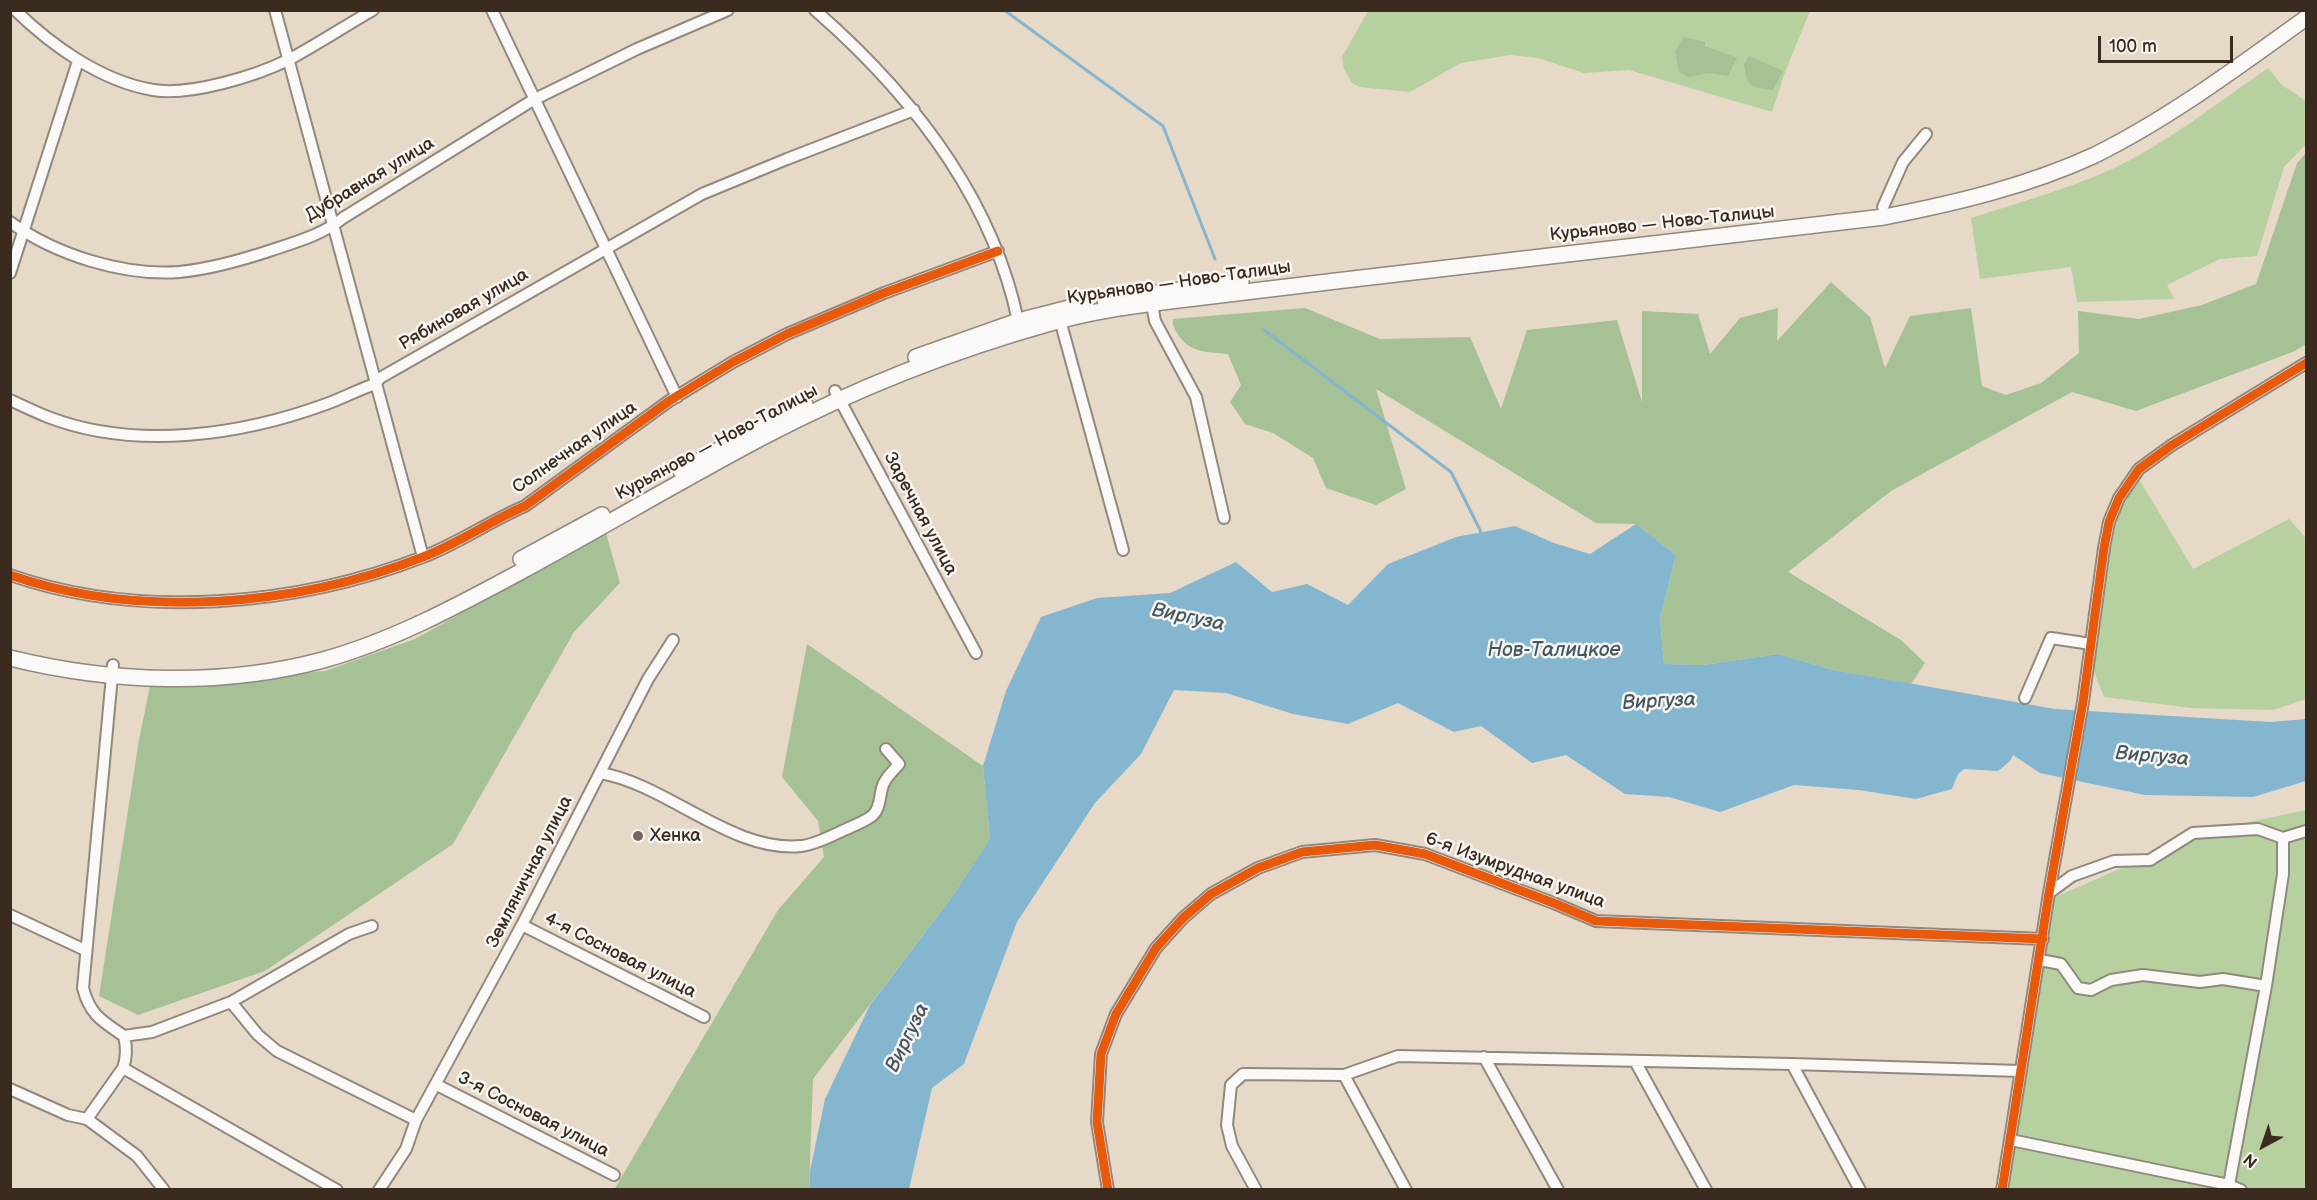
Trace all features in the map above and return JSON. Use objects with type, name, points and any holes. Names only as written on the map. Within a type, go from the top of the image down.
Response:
[{"type":"main road","name":"Курьяново — Ново-Талицы","points":[[10,658],[54,667],[112,670],[243,665],[323,650],[384,628],[464,591],[725,446],[920,356],[1018,321],[1058,310],[1148,293],[1882,207],[1944,196],[1994,182],[2067,157],[2130,125],[2173,99],[2300,10]]},
{"type":"main road","name":"Курьяново — Ново-Талицы","points":[[837,396],[975,346],[1060,320],[1106,310],[1884,217],[1948,205],[2053,173],[2095,154],[2179,106],[2307,18]]},
{"type":"main road","name":"Курьяново — Ново-Талицы","points":[[10,648],[112,670]]},
{"type":"street","points":[[15,10],[49,41],[78,61],[121,80],[153,90],[192,90],[251,75],[289,59],[373,10]]},
{"type":"street","points":[[275,10],[423,557]]},
{"type":"street","name":"Дубравная улица","points":[[10,222],[23,232],[87,261],[147,271],[178,272],[244,259],[334,226],[533,100],[637,49],[729,10]]},
{"type":"street","points":[[815,10],[889,81],[914,110],[963,183],[998,251],[1011,289],[1018,321]]},
{"type":"street","points":[[496,12],[533,100],[607,247],[677,397]]},
{"type":"street","points":[[10,273],[78,61]]},
{"type":"street","name":"Рябиновая улица","points":[[10,400],[49,418],[98,430],[140,435],[220,432],[330,403],[375,384],[380,378],[702,194],[914,110]]},
{"type":"street","points":[[1882,207],[1904,162],[1926,134]]},
{"type":"street","name":"Солнечная улица","points":[[10,575],[32,583],[94,596],[152,602],[209,601],[282,594],[356,580],[423,557],[525,506],[581,463],[677,397],[733,362],[787,334],[884,293],[998,251]]},
{"type":"street","points":[[1152,304],[1155,321],[1196,397],[1224,518]]},
{"type":"street","points":[[1060,320],[1123,550]]},
{"type":"street","points":[[2002,1190],[2049,893],[2083,702],[2109,522],[2129,481],[2139,469],[2172,445],[2307,363]]},
{"type":"street","name":"Заречная улица","points":[[837,396],[976,653]]},
{"type":"street","points":[[2025,698],[2051,638],[2091,644]]},
{"type":"street","name":"Земляничная улица","points":[[379,1190],[406,1149],[416,1120],[522,925],[657,664],[673,640]]},
{"type":"street","points":[[112,670],[82,988],[86,999],[98,1017],[124,1036],[152,1032],[231,1002],[349,934],[372,926]]},
{"type":"street","points":[[600,773],[631,781],[754,840],[772,845],[802,846],[833,835],[873,815],[881,802],[880,796],[884,782],[899,764],[886,749]]},
{"type":"street","points":[[2049,893],[2072,876],[2114,861],[2150,860],[2193,833],[2258,830],[2283,838],[2307,831]]},
{"type":"street","points":[[2229,1187],[2266,986],[2283,874],[2283,838]]},
{"type":"street","name":"6-я Изумрудная улица","points":[[1108,1190],[1096,1122],[1101,1054],[1116,1014],[1156,948],[1183,918],[1211,894],[1258,868],[1302,852],[1375,845],[1425,854],[1596,921],[2043,939]]},
{"type":"street","points":[[10,915],[85,951]]},
{"type":"street","name":"4-я Сосновая улица","points":[[522,925],[704,1017]]},
{"type":"street","points":[[2040,960],[2061,964],[2078,988],[2091,990],[2111,980],[2143,975],[2200,982],[2223,979],[2266,986]]},
{"type":"street","points":[[231,1002],[258,1035],[277,1051],[416,1120]]},
{"type":"street","points":[[87,1119],[123,1068],[126,1060],[124,1036]]},
{"type":"street","points":[[1256,1190],[1232,1146],[1227,1125],[1231,1085],[1242,1074],[1344,1075],[1398,1056],[2020,1071]]},
{"type":"street","points":[[1484,1057],[1558,1190]]},
{"type":"street","points":[[1635,1061],[1706,1190]]},
{"type":"street","points":[[1792,1064],[1860,1190]]},
{"type":"street","points":[[123,1068],[337,1190]]},
{"type":"street","points":[[1344,1075],[1406,1190]]},
{"type":"street","name":"3-я Сосновая улица","points":[[437,1085],[614,1175]]},
{"type":"street","points":[[10,1089],[68,1115],[87,1119],[137,1156],[164,1190]]},
{"type":"street","points":[[2011,1140],[2241,1190]]},
{"type":"green space","points":[[1368,11],[1810,11],[1785,72],[1772,112],[1629,70],[1584,73],[1538,58],[1510,55],[1461,63],[1410,92],[1360,87],[1352,83],[1344,69],[1342,57]]},
{"type":"green space","points":[[1684,37],[1705,42],[1705,46],[1737,58],[1728,76],[1709,73],[1688,77],[1679,72],[1675,51]]},
{"type":"green space","points":[[1749,56],[1783,71],[1773,90],[1755,87],[1748,82],[1744,64]]},
{"type":"green space","points":[[2268,68],[2282,85],[2306,101],[2306,144],[2284,167],[2257,256],[2220,259],[2167,285],[2174,299],[2077,302],[2071,267],[1980,279],[1971,218],[2076,184],[2131,160],[2190,123]]},
{"type":"green space","points":[[2306,153],[2306,344],[2295,351],[2136,411],[2072,392],[1891,491],[1788,572],[1901,640],[1925,663],[1911,684],[1834,670],[1778,654],[1703,665],[1664,664],[1660,618],[1676,555],[1636,524],[1596,523],[1376,389],[1406,489],[1376,505],[1326,488],[1313,458],[1273,433],[1245,424],[1230,402],[1241,385],[1228,354],[1194,349],[1183,342],[1173,324],[1173,319],[1305,308],[1380,339],[1470,337],[1501,409],[1527,330],[1617,320],[1642,402],[1642,311],[1698,314],[1710,354],[1740,318],[1778,308],[1777,341],[1831,282],[1870,317],[1885,368],[1910,316],[1971,308],[1982,386],[2006,395],[2041,383],[2079,353],[2078,311],[2139,319],[2202,305],[2256,284],[2297,163]]},
{"type":"green space","points":[[2139,479],[2193,569],[2289,519],[2306,538],[2306,699],[2273,710],[2191,708],[2104,697],[2091,664],[2117,514]]},
{"type":"green space","points":[[606,533],[620,583],[574,632],[453,844],[265,971],[138,1015],[99,996],[139,740],[150,686],[325,671],[415,639]]},
{"type":"green space","points":[[807,644],[983,766],[990,839],[952,897],[813,1079],[809,1189],[614,1190],[778,910],[824,857],[818,821],[782,777]]},
{"type":"green space","points":[[2306,810],[2306,1189],[2007,1190],[2051,899],[2206,831]]},
{"type":"water","name":"Нов-Талицкое","points":[[1636,524],[1676,555],[1660,618],[1664,664],[1703,665],[1778,654],[1834,670],[2055,709],[2270,722],[2306,719],[2306,781],[2253,797],[2145,795],[2040,773],[2013,755],[2010,761],[1998,771],[1964,769],[1958,774],[1952,789],[1916,799],[1859,790],[1794,785],[1720,812],[1669,797],[1625,794],[1566,755],[1532,763],[1481,726],[1454,732],[1398,703],[1348,724],[1293,714],[1226,693],[1174,690],[1141,754],[1095,803],[1017,922],[964,1064],[932,1088],[909,1189],[809,1190],[810,1171],[825,1099],[870,1005],[952,897],[990,839],[983,766],[1006,691],[1041,617],[1097,598],[1170,593],[1236,562],[1272,592],[1307,584],[1348,605],[1388,564],[1456,537],[1515,526],[1554,543],[1590,554]]},
{"type":"waterway","points":[[1004,10],[1163,126],[1215,259]]},
{"type":"waterway","points":[[1264,330],[1451,472],[1480,534]]},
{"type":"cycle path","points":[[10,575],[60,589],[111,598],[164,602],[218,601],[271,596],[323,587],[374,574],[423,557],[525,506],[669,401],[733,362],[787,334],[884,293],[998,251]]},
{"type":"cycle path","points":[[2002,1190],[2049,893],[2083,702],[2109,522],[2119,498],[2139,469],[2172,445],[2306,363]]},
{"type":"cycle path","points":[[1108,1190],[1097,1122],[1101,1054],[1116,1014],[1156,948],[1183,918],[1211,894],[1258,868],[1302,852],[1375,845],[1425,854],[1596,921],[2043,939]]},
{"type":"place","name":"Хенка","points":[[638,836]]},
{"type":"water label","name":"Виргуза","points":[[1188,618]]},
{"type":"water label","name":"Виргуза","points":[[1659,702]]},
{"type":"water label","name":"Виргуза","points":[[2152,757]]},
{"type":"water label","name":"Виргуза","points":[[908,1038]]}]
